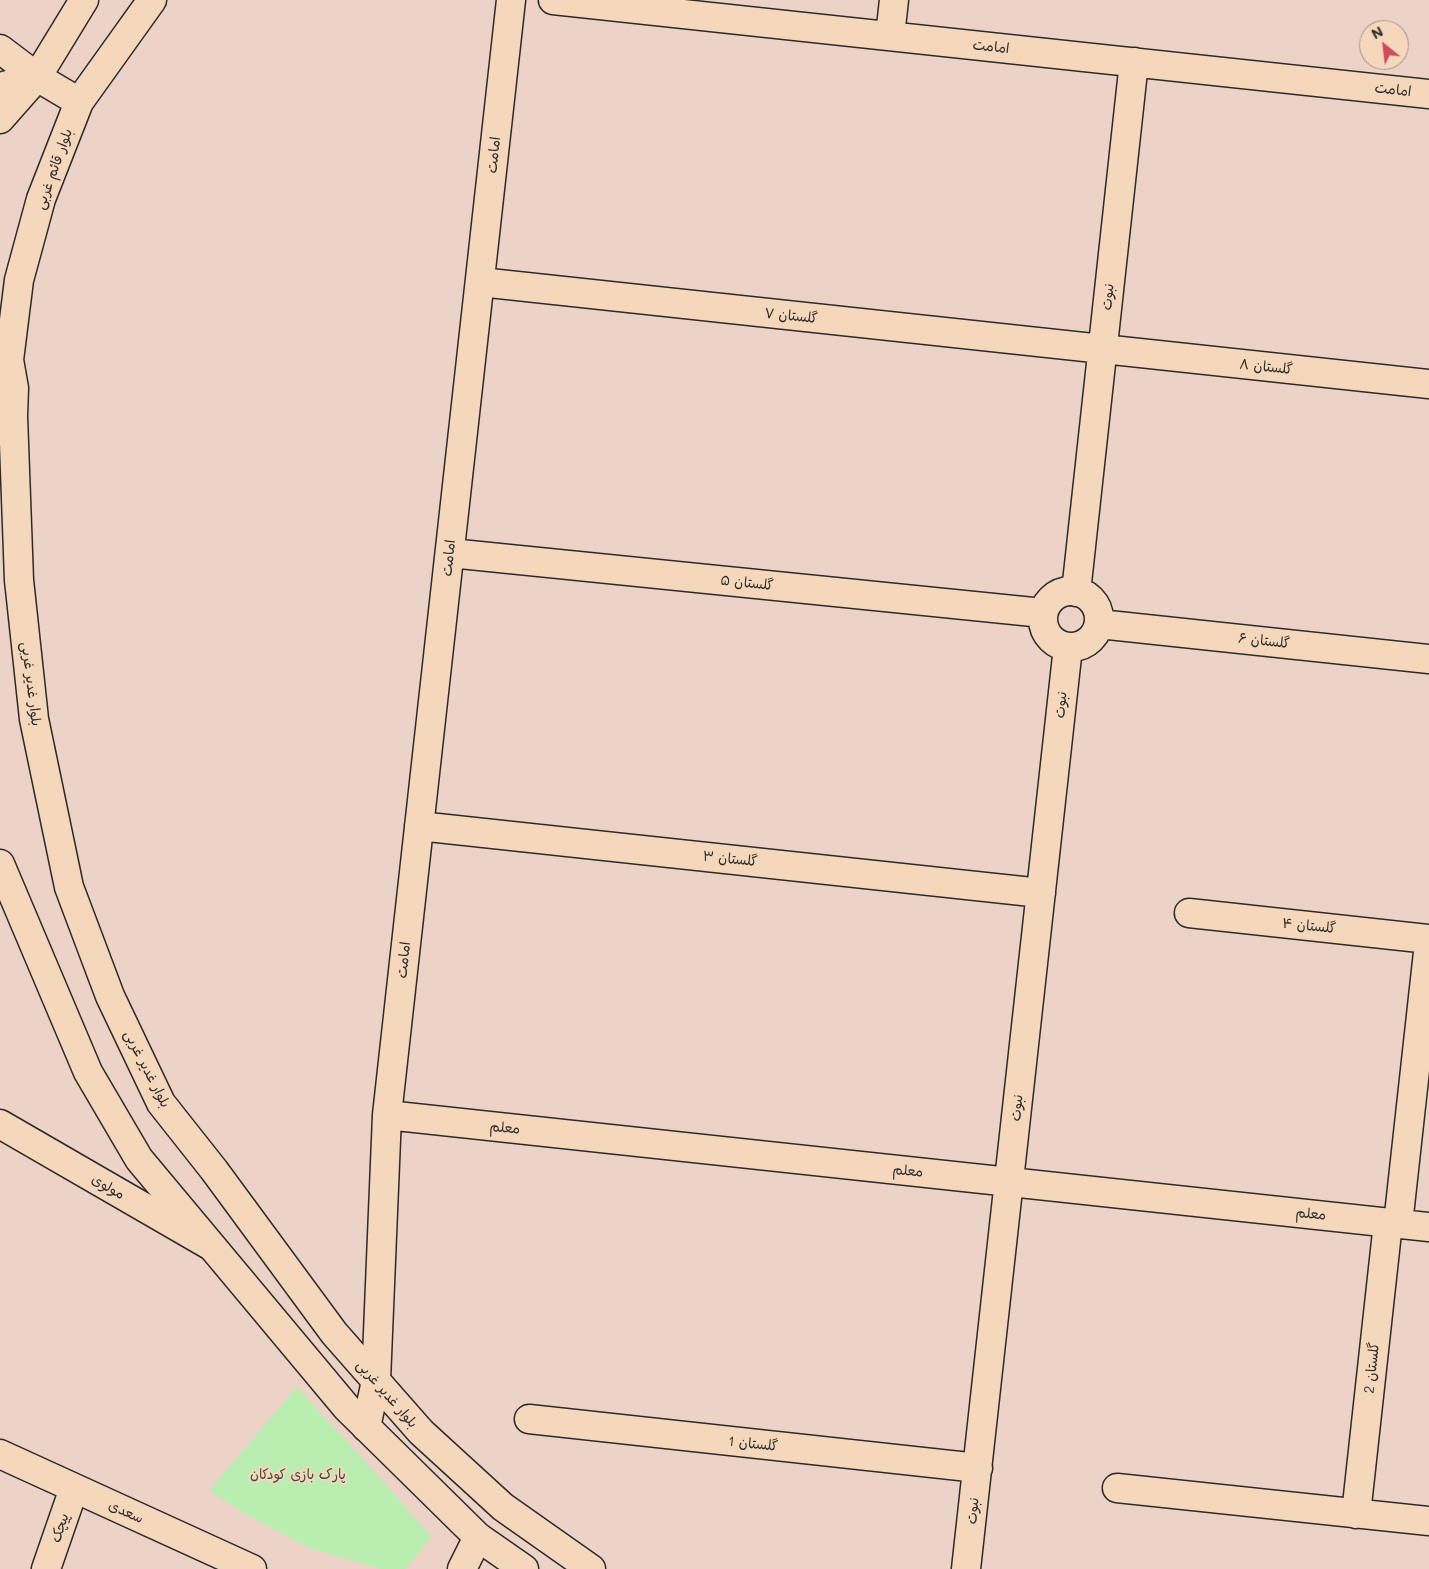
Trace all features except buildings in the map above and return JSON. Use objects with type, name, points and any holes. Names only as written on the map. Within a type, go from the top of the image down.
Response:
[{"type":"street","points":[[0,119],[37,77],[84,0]]},
{"type":"street","name":"بلوار قائم غربی","points":[[13,416],[14,388],[5,352],[19,280],[41,199],[79,102],[152,0]]},
{"type":"street","name":"امامت","points":[[366,1426],[376,1381],[387,1115],[512,0]]},
{"type":"street","name":"امامت","points":[[553,0],[1429,94]]},
{"type":"street","points":[[890,36],[894,0]]},
{"type":"street","points":[[0,49],[37,77],[79,102]]},
{"type":"street","name":"نبوت","points":[[1076,592],[1134,62]]},
{"type":"street","points":[[0,87],[37,77]]},
{"type":"street","name":"گلستان ۷","points":[[480,282],[1102,349]]},
{"type":"street","name":"گلستان ۸","points":[[1102,349],[1429,384]]},
{"type":"street","points":[[0,445],[13,416]]},
{"type":"street","name":"بلوار غدیر غربی","points":[[13,416],[19,580],[34,719],[70,887],[110,996],[161,1103],[214,1170],[334,1333],[421,1432],[495,1500],[591,1569]]},
{"type":"street","name":"گلستان ۵","points":[[450,553],[1043,613]]},
{"type":"street","points":[[1064,591],[1076,592],[1085,594],[1094,601],[1098,611],[1099,624],[1095,634],[1086,643],[1074,647],[1062,646],[1052,641],[1045,633],[1042,623],[1043,613],[1047,603],[1054,595],[1064,591]]},
{"type":"street","name":"گلستان ۶","points":[[1099,624],[1429,659]]},
{"type":"street","name":"نبوت","points":[[966,1569],[1068,647]]},
{"type":"street","name":"گلستان ۳","points":[[419,826],[1041,893]]},
{"type":"street","points":[[0,864],[88,1072],[140,1159],[347,1408],[478,1537],[524,1569]]},
{"type":"street","name":"گلستان ۴","points":[[1190,913],[1429,939]]},
{"type":"street","name":"گلستان 2","points":[[1356,1514],[1429,943]]},
{"type":"street","name":"معلم","points":[[387,1115],[1429,1227]]},
{"type":"street","name":"مولوی","points":[[0,1124],[216,1249]]},
{"type":"street","name":"گلستان 1","points":[[529,1419],[978,1468]]},
{"type":"street","name":"سعدی","points":[[0,1454],[252,1569]]},
{"type":"street","name":"پیچک","points":[[46,1569],[74,1488]]},
{"type":"street","points":[[1116,1488],[1429,1521]]},
{"type":"street","points":[[462,1569],[495,1500]]},
{"type":"green space","name":"پارک بازی کودکان","points":[[297,1387],[385,1483],[431,1537],[406,1569],[381,1569],[311,1549],[247,1515],[209,1491]]}]
